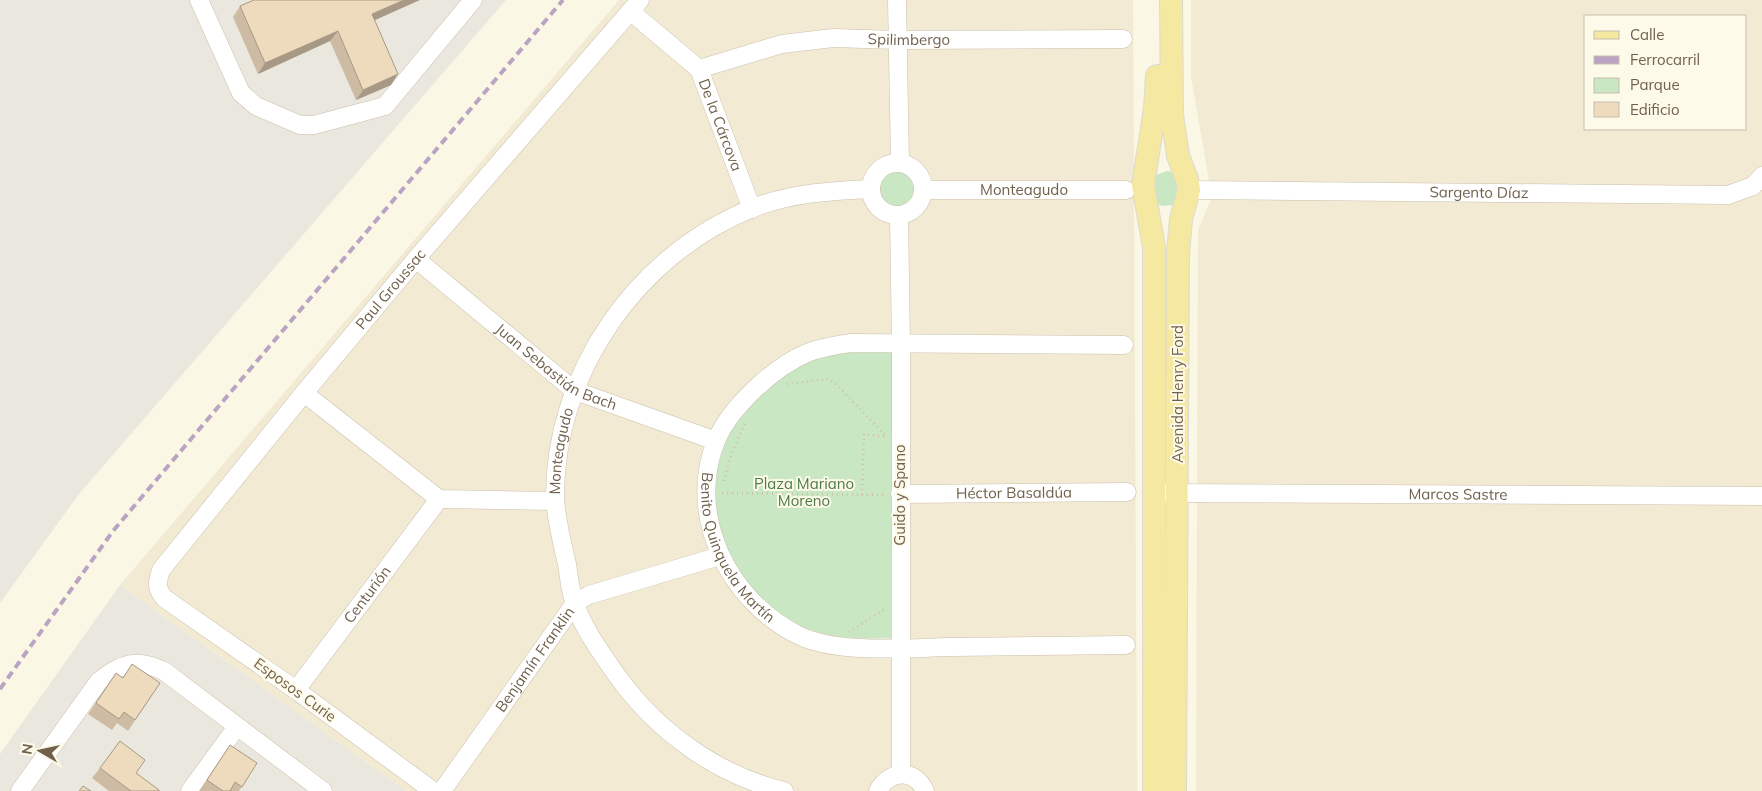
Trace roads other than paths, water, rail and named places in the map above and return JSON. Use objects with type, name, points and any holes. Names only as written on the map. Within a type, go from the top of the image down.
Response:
[{"type":"main road","name":"Avenida Henry Ford","points":[[1154,791],[1154,247],[1143,185],[1155,109],[1158,0]]},
{"type":"main road","name":"Avenida Henry Ford","points":[[1171,0],[1170,88],[1172,116],[1181,169],[1187,179],[1187,197],[1178,253],[1175,791]]},
{"type":"main road","points":[[1146,174],[1158,165],[1170,164],[1181,169]]},
{"type":"main road","points":[[1147,208],[1166,214],[1187,197]]},
{"type":"street","points":[[199,0],[241,93],[256,106],[300,125],[314,125],[385,106],[473,0]]},
{"type":"street","points":[[897,0],[900,163]]},
{"type":"street","name":"De la Cárcova","points":[[635,6],[698,69],[752,208]]},
{"type":"street","name":"Paul Groussac","points":[[158,590],[157,581],[161,570],[304,393],[416,259],[635,6]]},
{"type":"street","name":"Spilimbergo","points":[[698,69],[782,44],[833,38],[897,40],[1123,39]]},
{"type":"street","points":[[900,163],[916,171],[921,178],[923,190],[920,203],[914,209],[899,216],[882,211],[876,205],[871,189],[873,180],[884,167],[900,163]]},
{"type":"street","name":"Sargento Díaz","points":[[1187,197],[1728,196],[1753,186],[1762,176]]},
{"type":"street","name":"Monteagudo","points":[[784,791],[754,787],[710,760],[649,715],[605,658],[575,604],[555,501],[562,434],[576,390],[602,336],[642,282],[685,246],[715,226],[752,208],[811,193],[871,189]]},
{"type":"street","name":"Monteagudo","points":[[923,190],[1126,190]]},
{"type":"street","name":"Guido y Spano","points":[[899,216],[901,345],[894,438],[900,494],[900,774]]},
{"type":"street","name":"Juan Sebastián Bach","points":[[416,259],[576,390],[716,441]]},
{"type":"street","name":"Benito Quinquela Martín","points":[[1124,345],[901,345],[851,343],[807,353],[776,372],[758,387],[737,410],[716,441],[714,493],[708,514],[720,556],[745,592],[772,619],[799,636],[831,644],[900,648],[1126,645]]},
{"type":"street","points":[[304,393],[439,499],[555,501]]},
{"type":"street","name":"Héctor Basaldúa","points":[[900,494],[1127,492]]},
{"type":"street","name":"Marcos Sastre","points":[[1153,493],[1762,496]]},
{"type":"street","name":"Centurión","points":[[296,690],[439,499]]},
{"type":"street","name":"Benjamín Franklin","points":[[442,791],[575,604],[589,595],[720,556]]},
{"type":"street","name":"Esposos Curie","points":[[158,590],[164,598],[296,690],[433,791]]},
{"type":"street","points":[[20,791],[99,681],[114,670],[138,662],[164,671],[236,728],[323,791]]},
{"type":"street","points":[[190,791],[236,728]]},
{"type":"street","points":[[878,791],[886,779],[900,774],[913,777],[925,791]]},
{"type":"railway","points":[[0,689],[113,531],[563,0]]},
{"type":"park label","name":"Plaza Mariano Moreno","points":[[804,492]]}]
